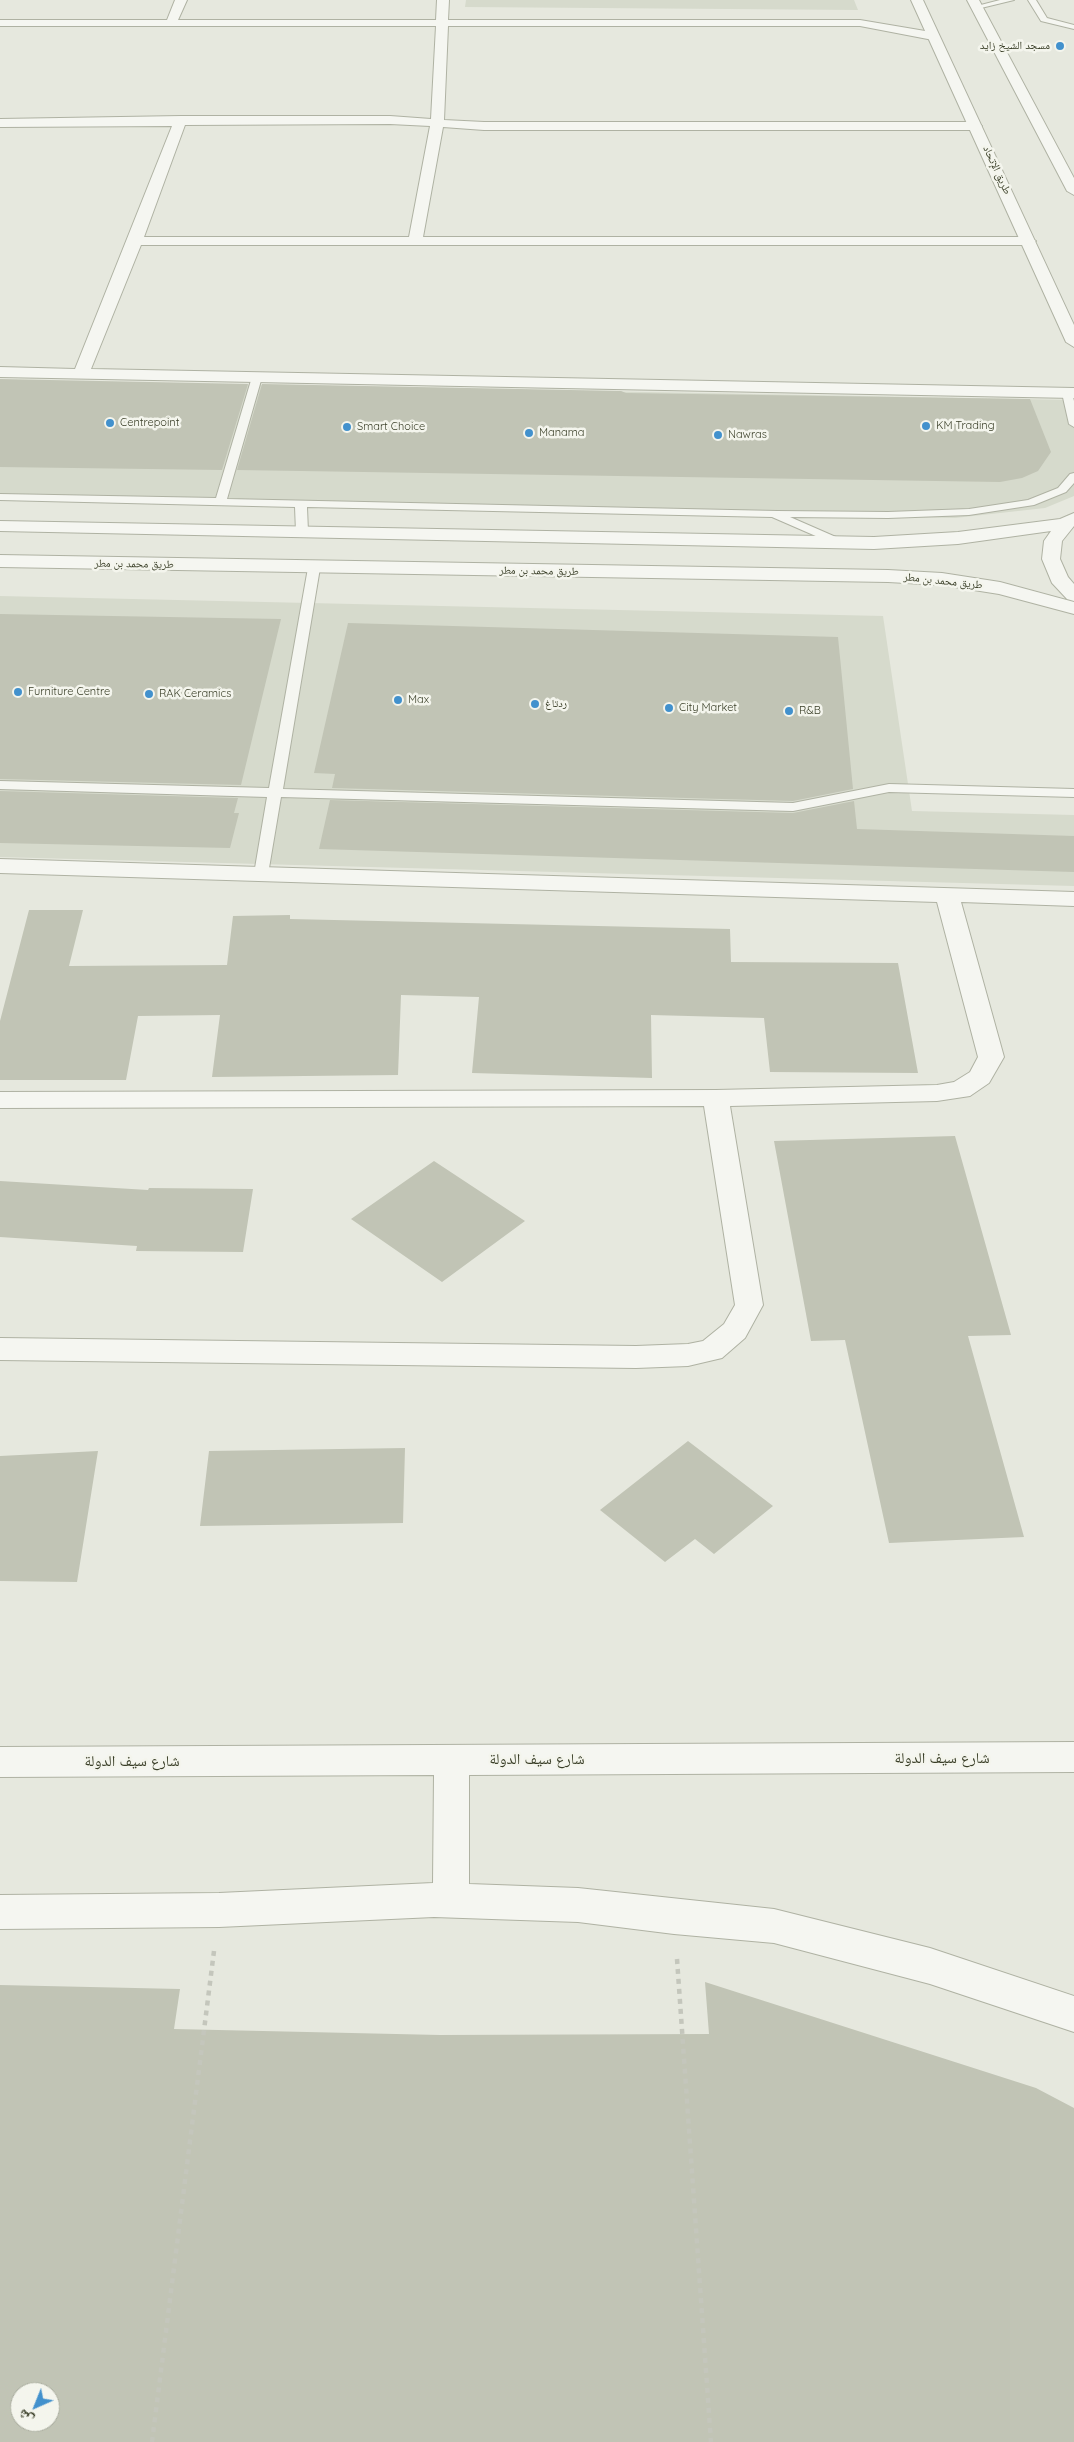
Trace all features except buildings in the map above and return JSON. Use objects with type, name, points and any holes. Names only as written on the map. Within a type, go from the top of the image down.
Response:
[{"type":"street","points":[[171,24],[182,0]]},
{"type":"street","points":[[415,241],[436,123],[440,23],[443,0]]},
{"type":"street","points":[[975,4],[1074,191]]},
{"type":"street","points":[[0,23],[860,23],[904,16],[920,6]]},
{"type":"street","name":"طريق اﻹتحاد","points":[[920,6],[1074,342]]},
{"type":"street","points":[[860,23],[933,36]]},
{"type":"street","points":[[81,374],[136,241],[181,120]]},
{"type":"street","points":[[0,123],[181,120],[390,120],[484,126],[976,126]]},
{"type":"street","points":[[136,241],[1029,241]]},
{"type":"street","points":[[0,372],[1070,393]]},
{"type":"street","points":[[0,526],[841,542],[933,540],[1069,521]]},
{"type":"street","points":[[1069,521],[1053,541],[1051,559],[1059,579],[1074,595]]},
{"type":"street","name":"طريق محمد بن مطر","points":[[0,561],[933,578],[1000,588],[1074,608]]},
{"type":"street","points":[[0,866],[1074,899]]},
{"type":"street","points":[[0,1100],[716,1098],[936,1093],[961,1090],[980,1077],[992,1058],[947,894]]},
{"type":"street","points":[[0,1349],[636,1357],[688,1355],[712,1350],[735,1330],[749,1304],[716,1098]]},
{"type":"street","name":"شارع سيف الدولة","points":[[0,1762],[1074,1757]]},
{"type":"street","points":[[451,1900],[452,1760]]},
{"type":"street","points":[[0,1912],[219,1910],[451,1900],[578,1905],[674,1917],[774,1926],[930,1966],[1074,2014]]},
{"type":"lane","points":[[975,4],[1010,0]]},
{"type":"lane","points":[[1032,0],[1044,19],[1049,22],[1074,27]]},
{"type":"lane","points":[[1061,166],[1074,172]]},
{"type":"lane","points":[[221,500],[258,377]]},
{"type":"lane","points":[[1070,393],[1074,424]]},
{"type":"lane","points":[[0,497],[888,515],[969,512],[1030,503],[1062,490],[1074,476]]},
{"type":"lane","points":[[301,504],[302,532]]},
{"type":"lane","points":[[742,512],[774,514],[841,542]]},
{"type":"lane","points":[[261,874],[314,568]]},
{"type":"lane","points":[[0,785],[793,807],[889,788],[1074,793]]},
{"type":"path","points":[[152,2442],[219,1910]]},
{"type":"path","points":[[674,1917],[711,2442]]},
{"type":"shaded area","points":[[466,0],[854,0],[858,10],[465,7]]},
{"type":"shaded area","points":[[0,380],[1074,400],[1074,496],[1045,508],[955,518],[0,499]]},
{"type":"shaded area","points":[[0,596],[883,616],[912,811],[1074,815],[1074,886],[0,857]]},
{"type":"place","name":"مسجد الشيخ زايد","points":[[1060,46]]},
{"type":"place","name":"Centrepoint","points":[[110,423]]},
{"type":"place","name":"KM Trading","points":[[926,426]]},
{"type":"place","name":"Smart Choice","points":[[347,427]]},
{"type":"place","name":"Manama","points":[[529,433]]},
{"type":"place","name":"Nawras","points":[[718,435]]},
{"type":"place","name":"Furniture Centre","points":[[18,692]]},
{"type":"place","name":"RAK Ceramics","points":[[149,694]]},
{"type":"place","name":"Max","points":[[398,700]]},
{"type":"place","name":"ردتاغ","points":[[535,704]]},
{"type":"place","name":"City Market","points":[[669,708]]},
{"type":"place","name":"R&B","points":[[789,711]]}]
